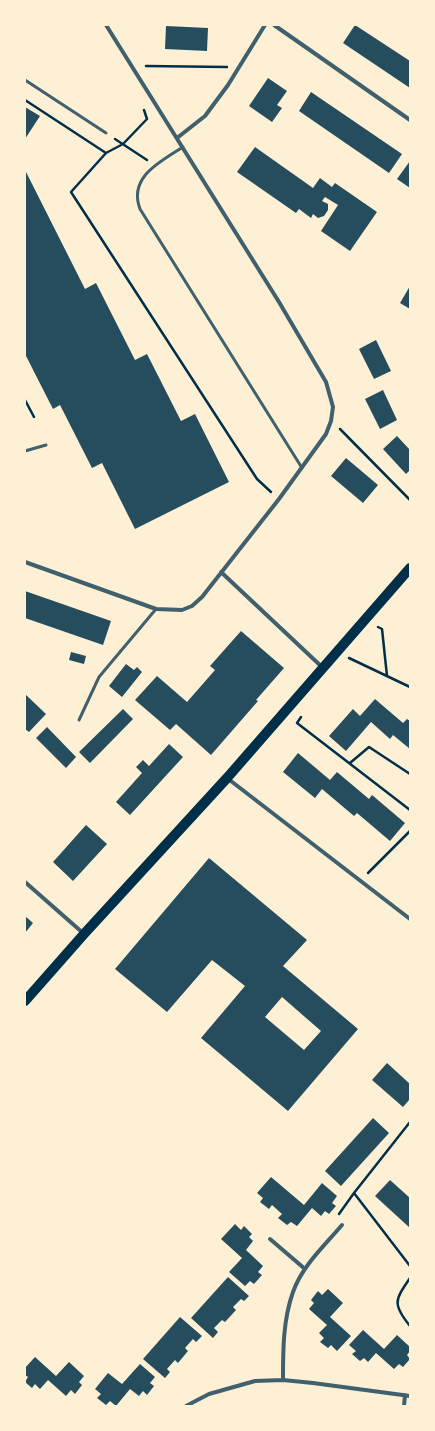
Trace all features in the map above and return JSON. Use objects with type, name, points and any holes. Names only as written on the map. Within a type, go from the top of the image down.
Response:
[{"type":"main road","points":[[25,1001],[226,778],[410,568]]},
{"type":"street","points":[[25,562],[156,609],[182,610],[192,606],[202,597],[302,468],[326,434],[331,420],[332,407],[326,382],[183,147],[106,25]]},
{"type":"street","points":[[177,138],[205,116],[239,68],[265,25]]},
{"type":"street","points":[[274,25],[410,120]]},
{"type":"street","points":[[221,572],[322,667]]},
{"type":"street","points":[[226,778],[410,919]]},
{"type":"street","points":[[25,882],[84,934]]},
{"type":"street","points":[[283,1380],[283,1333],[293,1291],[305,1269],[342,1225]]},
{"type":"street","points":[[270,1240],[305,1269]]},
{"type":"street","points":[[186,1406],[209,1394],[255,1381],[283,1380],[408,1395],[404,1406]]},
{"type":"lane","points":[[25,80],[106,133]]},
{"type":"lane","points":[[183,147],[155,165],[142,179],[138,188],[136,199],[140,209],[302,468]]},
{"type":"lane","points":[[25,451],[46,445]]},
{"type":"lane","points":[[79,720],[99,677],[156,609]]},
{"type":"path","points":[[131,66],[239,68]]},
{"type":"path","points":[[151,98],[142,102],[147,119],[123,144],[106,153],[71,192],[257,479],[279,498]]},
{"type":"path","points":[[25,100],[106,153]]},
{"type":"path","points":[[123,144],[155,165]]},
{"type":"path","points":[[25,400],[34,417]]},
{"type":"path","points":[[331,420],[351,438],[410,500]]},
{"type":"path","points":[[365,618],[382,629],[387,676]]},
{"type":"path","points":[[336,652],[410,687]]},
{"type":"path","points":[[293,700],[306,711],[297,723],[410,810]]},
{"type":"path","points":[[350,764],[370,747],[410,774]]},
{"type":"path","points":[[361,881],[410,830]]},
{"type":"path","points":[[342,1225],[338,1214],[410,1122]]},
{"type":"path","points":[[354,1193],[410,1266]]},
{"type":"path","points":[[410,1278],[398,1296],[397,1305],[398,1312],[410,1326]]},
{"type":"building","points":[[355,25],[410,61],[410,88],[343,43]]},
{"type":"building","points":[[166,26],[208,28],[207,51],[165,49]]},
{"type":"building","points":[[268,78],[287,91],[277,105],[282,108],[272,122],[249,106]]},
{"type":"building","points":[[311,92],[402,154],[389,173],[299,111]]},
{"type":"building","points":[[25,107],[40,116],[25,139]]},
{"type":"building","points":[[255,147],[313,188],[320,178],[332,187],[335,183],[377,212],[350,251],[321,231],[338,205],[325,197],[322,201],[328,204],[328,210],[324,216],[318,218],[313,214],[311,218],[299,209],[296,213],[237,172]]},
{"type":"building","points":[[410,161],[410,188],[397,179]]},
{"type":"building","points":[[25,170],[85,289],[96,283],[135,360],[147,354],[181,421],[195,414],[229,482],[135,529],[102,463],[92,468],[60,405],[53,409],[25,354]]},
{"type":"building","points":[[410,286],[410,309],[400,303]]},
{"type":"building","points":[[376,340],[391,371],[374,379],[359,349]]},
{"type":"building","points":[[383,390],[397,420],[380,429],[365,399]]},
{"type":"building","points":[[397,436],[410,450],[410,470],[406,474],[383,449]]},
{"type":"building","points":[[346,458],[378,485],[363,503],[331,476]]},
{"type":"building","points":[[25,591],[111,621],[103,645],[25,618]]},
{"type":"building","points":[[241,631],[284,668],[256,700],[258,701],[211,755],[176,724],[170,730],[135,700],[157,676],[187,702],[215,670],[210,666]]},
{"type":"building","points":[[71,652],[86,656],[84,664],[69,660]]},
{"type":"building","points":[[126,664],[134,670],[137,667],[142,672],[122,697],[109,686]]},
{"type":"building","points":[[25,694],[46,714],[29,732],[25,729]]},
{"type":"building","points":[[375,699],[403,723],[407,719],[410,721],[410,749],[393,735],[390,739],[371,722],[346,751],[329,736],[353,709],[360,716]]},
{"type":"building","points":[[123,709],[133,719],[90,763],[79,752]]},
{"type":"building","points":[[47,727],[76,757],[66,768],[36,738]]},
{"type":"building","points":[[169,744],[183,757],[130,815],[116,802],[142,773],[136,767],[143,760],[149,766]]},
{"type":"building","points":[[298,753],[330,780],[337,772],[369,799],[372,795],[405,823],[390,841],[357,813],[354,816],[322,789],[315,798],[283,772]]},
{"type":"building","points":[[86,825],[107,844],[73,881],[53,862]]},
{"type":"building","points":[[209,858],[307,940],[283,966],[358,1029],[288,1111],[201,1038],[245,986],[212,960],[167,1012],[115,969]],"holes":[[[282,997],[321,1031],[304,1050],[265,1017]]]},
{"type":"building","points":[[25,916],[33,923],[25,933]]},
{"type":"building","points":[[387,1063],[410,1084],[410,1099],[403,1107],[372,1080]]},
{"type":"building","points":[[373,1118],[389,1133],[341,1186],[325,1171]]},
{"type":"building","points":[[271,1177],[304,1205],[322,1183],[337,1196],[332,1203],[336,1206],[329,1214],[325,1211],[321,1216],[312,1208],[297,1226],[291,1222],[287,1225],[278,1218],[282,1214],[272,1205],[269,1209],[260,1202],[263,1198],[257,1193]]},
{"type":"building","points":[[390,1180],[410,1198],[410,1228],[375,1196]]},
{"type":"building","points":[[235,1224],[241,1230],[244,1226],[252,1234],[249,1237],[253,1241],[246,1250],[263,1266],[258,1272],[262,1275],[254,1284],[250,1281],[245,1286],[229,1272],[242,1258],[221,1239]]},
{"type":"building","points":[[228,1277],[249,1296],[244,1301],[241,1299],[233,1307],[236,1310],[225,1322],[222,1320],[214,1328],[218,1332],[213,1338],[191,1318]]},
{"type":"building","points":[[328,1289],[343,1303],[330,1317],[351,1336],[337,1351],[331,1345],[328,1348],[320,1342],[324,1338],[319,1333],[327,1325],[309,1309],[314,1303],[311,1300],[318,1291],[322,1295]]},
{"type":"building","points":[[180,1317],[202,1336],[196,1342],[193,1339],[185,1348],[188,1351],[178,1363],[175,1360],[167,1369],[170,1372],[165,1378],[143,1359]]},
{"type":"building","points":[[363,1330],[384,1349],[397,1335],[410,1347],[410,1351],[407,1355],[410,1359],[403,1367],[399,1364],[394,1369],[376,1353],[368,1362],[364,1358],[360,1361],[352,1354],[356,1351],[349,1345]]},
{"type":"building","points":[[35,1357],[56,1376],[69,1362],[84,1376],[79,1382],[82,1385],[75,1394],[71,1390],[66,1396],[48,1380],[40,1389],[35,1384],[32,1388],[25,1382],[28,1377],[25,1375],[25,1368]]},
{"type":"building","points":[[140,1364],[155,1377],[150,1383],[154,1386],[147,1395],[143,1391],[139,1396],[130,1389],[116,1406],[110,1401],[106,1405],[97,1398],[101,1394],[95,1389],[108,1373],[122,1384]]}]
